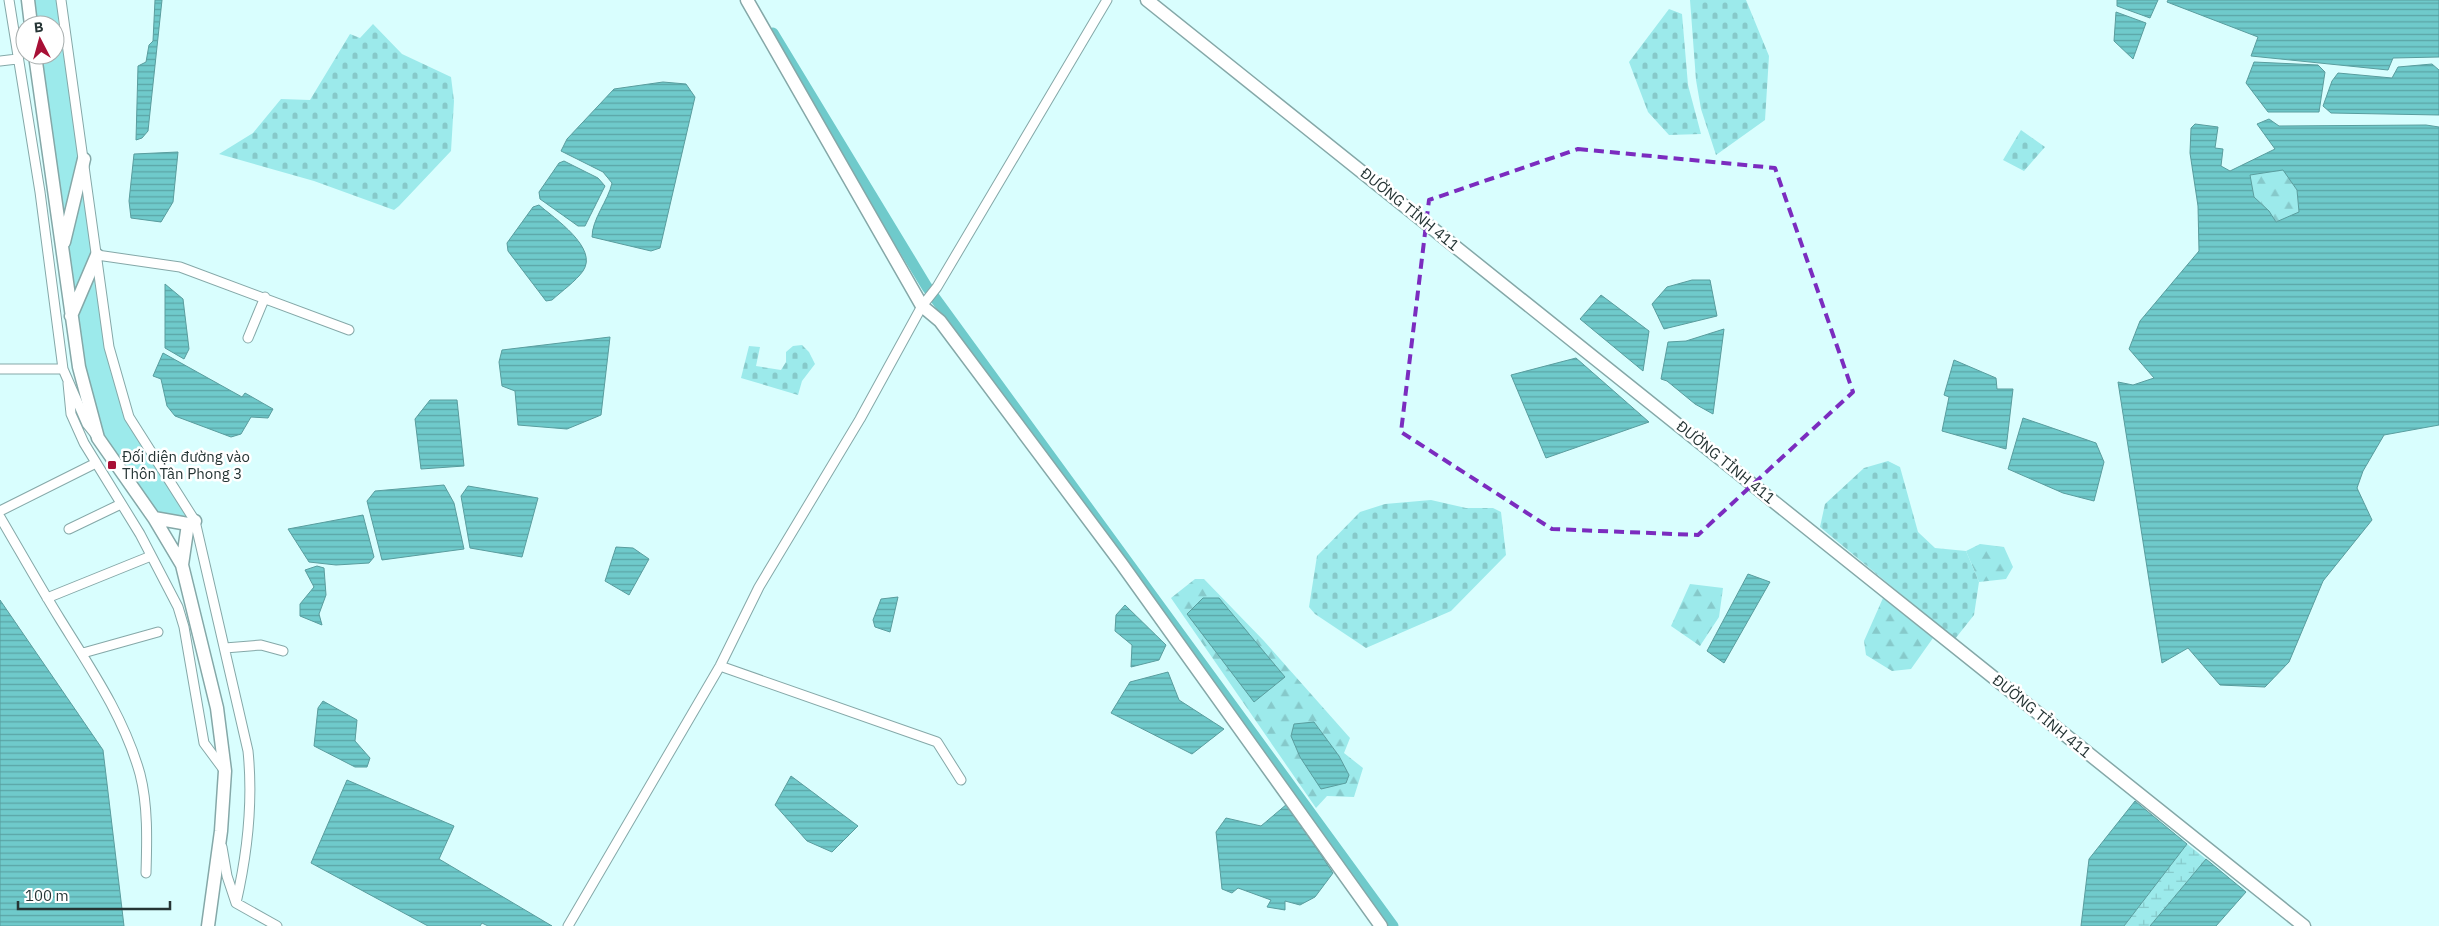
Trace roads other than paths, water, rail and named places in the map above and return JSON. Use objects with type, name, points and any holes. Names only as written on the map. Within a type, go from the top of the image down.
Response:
[{"type":"main road","points":[[28,0],[30,15]]},
{"type":"main road","points":[[746,0],[922,306],[940,321],[1121,563],[1381,926]]},
{"type":"main road","name":"ĐƯỜNG TỈNH 411","points":[[1147,0],[2304,926]]},
{"type":"main road","points":[[36,65],[79,367],[98,438],[154,518],[182,565],[217,708],[225,771],[221,831],[208,926]]},
{"type":"main road","points":[[62,249],[84,159]]},
{"type":"main road","points":[[71,316],[96,255]]},
{"type":"main road","points":[[154,518],[192,522],[182,565]]},
{"type":"street","points":[[9,0],[15,44]]},
{"type":"street","points":[[60,0],[84,159],[109,347],[130,417],[192,522],[225,648],[248,750],[251,774],[243,873],[236,903]]},
{"type":"street","points":[[568,926],[720,666],[760,587],[860,419],[922,306],[938,287],[1107,0]]},
{"type":"street","points":[[0,61],[15,59]]},
{"type":"street","points":[[18,65],[40,192],[63,369],[87,424],[98,438]]},
{"type":"street","points":[[96,255],[180,266],[349,330]]},
{"type":"street","points":[[248,338],[266,297]]},
{"type":"street","points":[[0,369],[63,369]]},
{"type":"street","points":[[68,383],[71,414],[96,463],[122,504],[151,556],[181,617],[204,743],[225,771]]},
{"type":"street","points":[[0,511],[96,463]]},
{"type":"street","points":[[69,529],[122,504]]},
{"type":"street","points":[[0,516],[83,653],[130,744],[140,776],[147,834],[146,873]]},
{"type":"street","points":[[48,598],[151,556]]},
{"type":"street","points":[[83,653],[158,632]]},
{"type":"street","points":[[225,648],[261,646],[283,651]]},
{"type":"street","points":[[720,666],[936,742],[961,780]]},
{"type":"street","points":[[221,831],[227,876],[236,903],[277,926]]},
{"type":"waterway","points":[[773,33],[927,287],[1393,926]]},
{"type":"place","name":"Đối diện đường vào Thôn Tân Phong 3","points":[[112,465]]}]
